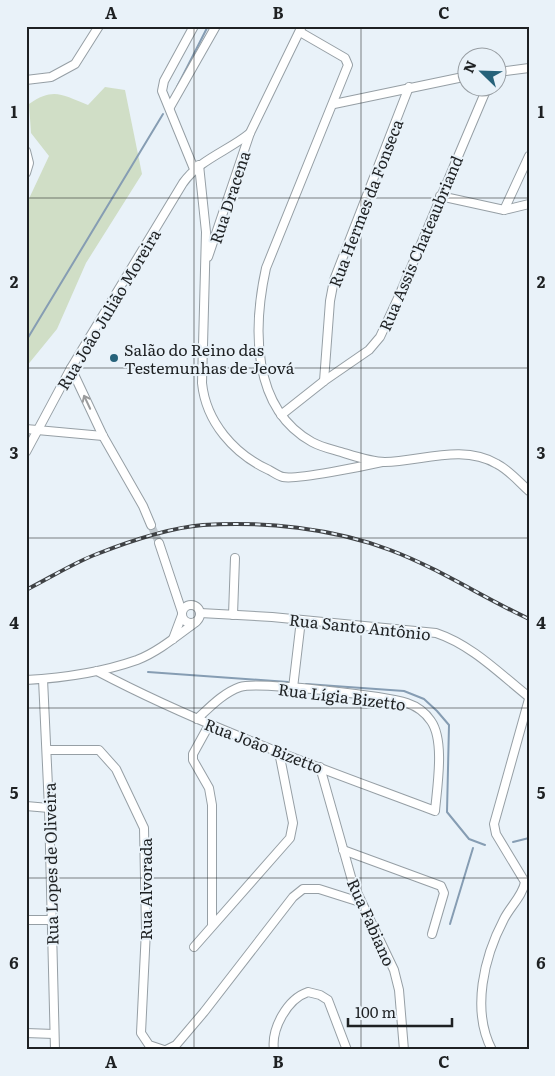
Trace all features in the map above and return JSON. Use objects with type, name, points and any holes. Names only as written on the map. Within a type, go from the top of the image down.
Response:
[{"type":"street","points":[[26,80],[51,77],[75,64],[99,26]]},
{"type":"street","points":[[194,26],[163,84],[163,94],[197,167],[205,208],[206,261],[202,383],[208,411],[221,432],[252,462],[284,477],[384,462],[456,455],[476,456],[503,467],[529,491]]},
{"type":"street","points":[[170,107],[216,26]]},
{"type":"street","points":[[301,29],[347,60],[347,69],[278,236],[262,284],[259,327],[262,374],[270,396],[281,415],[299,434],[313,442],[384,462]]},
{"type":"street","name":"Rua Dracena","points":[[206,261],[250,133],[301,29]]},
{"type":"street","points":[[508,71],[529,68]]},
{"type":"street","points":[[334,104],[458,78]]},
{"type":"street","name":"Rua Hermes da Fonseca","points":[[324,381],[334,280],[409,87]]},
{"type":"street","name":"Rua Assis Chateaubriand","points":[[281,415],[324,381],[368,350],[380,336],[400,296],[440,196],[483,98]]},
{"type":"street","name":"Rua Dracena","points":[[197,167],[228,150],[250,133]]},
{"type":"street","points":[[26,151],[29,163],[26,173]]},
{"type":"street","points":[[504,210],[529,156]]},
{"type":"street","name":"Rua João Julião Moreira","points":[[26,452],[71,368],[183,183],[197,167]]},
{"type":"street","points":[[440,196],[504,210],[529,204]]},
{"type":"street","points":[[71,368],[104,436],[152,525]]},
{"type":"street","points":[[26,429],[104,436]]},
{"type":"street","points":[[159,543],[182,613],[187,622],[196,622]]},
{"type":"street","points":[[233,615],[235,558]]},
{"type":"street","points":[[26,680],[97,671],[138,660],[173,639],[196,622],[200,613],[195,606],[188,605],[175,588]]},
{"type":"street","points":[[173,639],[182,613],[188,605]]},
{"type":"street","name":"Rua Santo Antônio","points":[[200,613],[301,620],[436,633],[448,637],[472,652],[529,698]]},
{"type":"street","points":[[293,688],[301,620]]},
{"type":"street","name":"Rua João Bizetto","points":[[97,671],[146,697],[209,725],[435,811]]},
{"type":"street","name":"Rua Lopes de Oliveira","points":[[43,679],[49,808],[55,1050]]},
{"type":"street","name":"Rua Lígia Bizetto","points":[[197,719],[224,696],[241,686],[293,688],[406,702],[423,712],[432,721],[438,748],[435,811]]},
{"type":"street","points":[[492,1050],[487,1039],[482,1015],[484,977],[501,924],[525,882],[496,834],[494,824],[529,698]]},
{"type":"street","points":[[209,725],[193,756],[194,763],[209,788],[212,805],[212,924]]},
{"type":"street","name":"Rua Alvorada","points":[[47,750],[99,750],[116,769],[142,821],[145,839],[146,930],[142,1032],[149,1045],[165,1050],[176,1045],[204,1012],[293,897],[303,889],[319,888],[360,902]]},
{"type":"street","points":[[194,947],[212,924],[290,838],[293,823],[279,752]]},
{"type":"street","name":"Rua Fabiano","points":[[320,767],[343,850],[360,902],[389,956],[394,970],[400,998],[404,1050]]},
{"type":"street","points":[[26,806],[49,808]]},
{"type":"street","points":[[343,850],[440,886],[444,893],[432,934]]},
{"type":"street","points":[[26,920],[51,920]]},
{"type":"street","points":[[274,1050],[275,1029],[296,999],[308,992],[320,995],[328,1000],[346,1050]]},
{"type":"street","points":[[26,1033],[54,1034]]},
{"type":"green space","points":[[105,87],[125,90],[142,174],[86,263],[57,329],[26,367],[26,205],[49,156],[31,133],[29,104],[45,96],[58,94],[88,105]]},
{"type":"waterway","points":[[177,87],[208,26]]},
{"type":"waterway","points":[[26,341],[163,114]]},
{"type":"waterway","points":[[148,672],[288,682]]},
{"type":"waterway","points":[[306,684],[404,691],[424,699],[449,725],[447,812],[469,839],[485,845]]},
{"type":"waterway","points":[[513,842],[529,838]]},
{"type":"waterway","points":[[450,924],[473,848]]},
{"type":"tunnel","points":[[151,525],[159,543]]},
{"type":"railway","points":[[26,590],[88,558],[123,544],[163,532],[203,525],[274,525],[345,536],[390,550],[425,565],[529,619]]},
{"type":"place","name":"Salão do Reino das Testemunhas de Jeová","points":[[114,358]]}]
